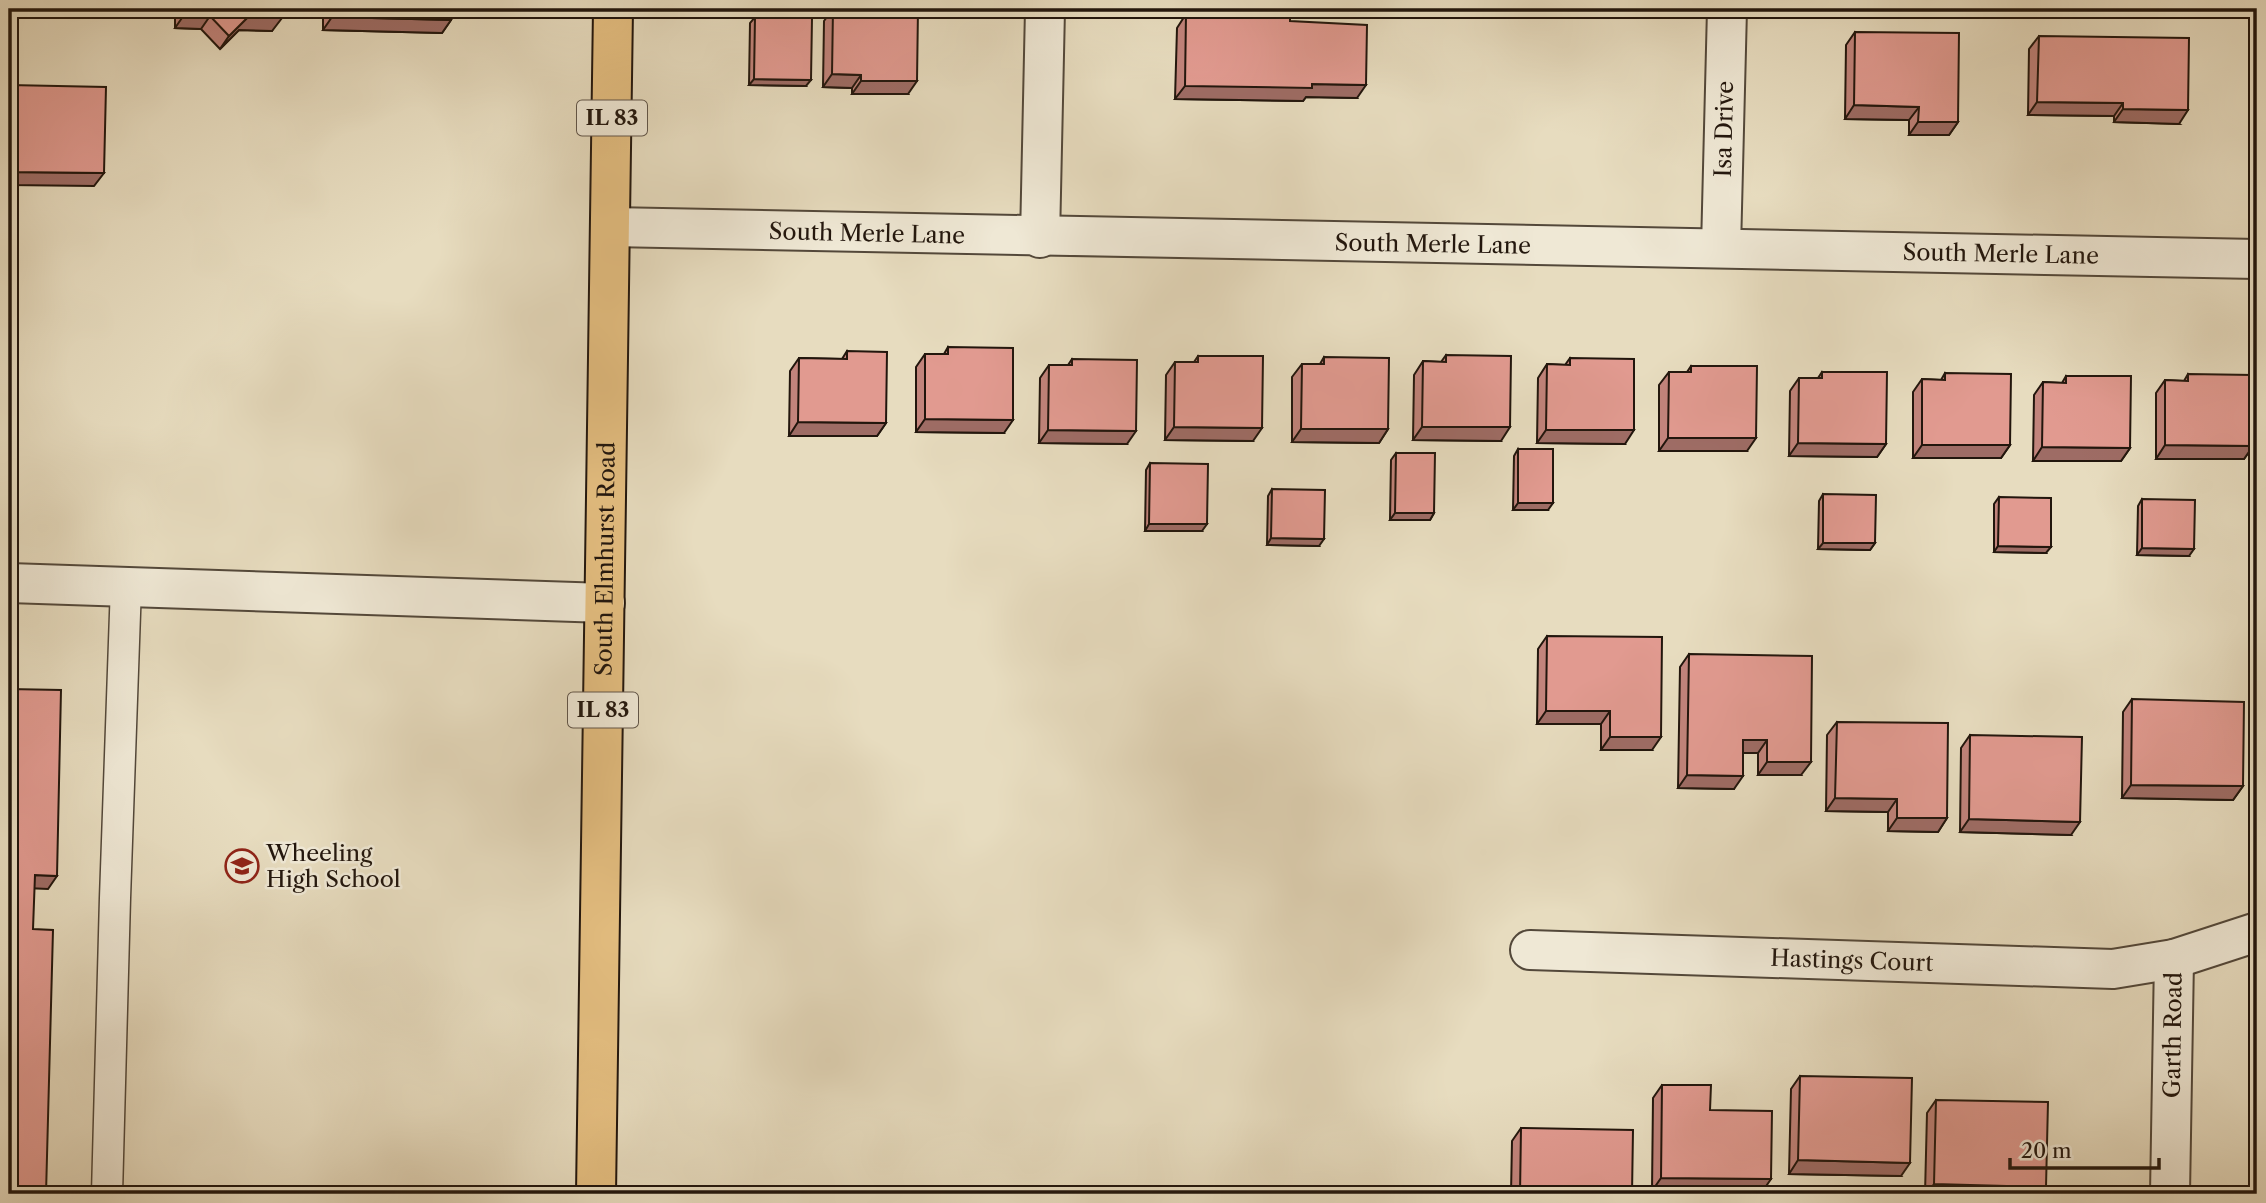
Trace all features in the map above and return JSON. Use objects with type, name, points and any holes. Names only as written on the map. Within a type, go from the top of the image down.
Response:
[{"type":"main road","name":"South Elmhurst Road","points":[[596,1194],[613,9]]},
{"type":"street","points":[[1040,238],[1045,9]]},
{"type":"street","name":"Isa Drive","points":[[1721,248],[1727,9]]},
{"type":"street","name":"South Merle Lane","points":[[611,227],[1040,238],[2257,259]]},
{"type":"street","points":[[9,583],[605,603]]},
{"type":"street","name":"Hastings Court","points":[[1530,950],[2113,969],[2174,959],[2257,932]]},
{"type":"street","name":"Garth Road","points":[[2170,1194],[2174,959]]},
{"type":"lane","points":[[107,1194],[126,585]]},
{"type":"building","points":[[184,9],[282,9],[282,18],[248,17],[229,36],[210,16],[184,15]]},
{"type":"building","points":[[332,9],[452,9],[451,20],[332,17]]},
{"type":"building","points":[[833,9],[918,9],[917,81],[861,81],[861,75],[832,74]]},
{"type":"building","points":[[1186,14],[1290,15],[1290,21],[1367,25],[1366,85],[1312,84],[1312,88],[1185,86]]},
{"type":"building","points":[[755,17],[812,18],[811,80],[754,79]]},
{"type":"building","points":[[1855,32],[1959,33],[1958,122],[1918,122],[1919,107],[1854,105]]},
{"type":"building","points":[[2039,36],[2189,38],[2188,110],[2123,109],[2123,103],[2037,102]]},
{"type":"building","points":[[9,85],[106,87],[104,173],[9,172]]},
{"type":"building","points":[[948,347],[1013,348],[1013,420],[925,419],[925,354],[948,354]]},
{"type":"building","points":[[847,351],[887,352],[886,423],[798,422],[799,358],[847,359]]},
{"type":"building","points":[[1446,355],[1511,356],[1510,427],[1422,427],[1423,361],[1446,362]]},
{"type":"building","points":[[1198,356],[1263,356],[1262,428],[1174,427],[1175,362],[1198,362]]},
{"type":"building","points":[[1324,357],[1389,358],[1388,429],[1301,429],[1302,364],[1324,364]]},
{"type":"building","points":[[1570,358],[1634,359],[1634,430],[1546,430],[1547,364],[1570,365]]},
{"type":"building","points":[[1072,359],[1137,360],[1136,431],[1048,430],[1049,365],[1072,365]]},
{"type":"building","points":[[1691,366],[1757,366],[1756,438],[1668,438],[1669,372],[1691,372]]},
{"type":"building","points":[[1822,372],[1887,372],[1886,444],[1798,443],[1799,378],[1822,378]]},
{"type":"building","points":[[1945,373],[2011,374],[2010,445],[1922,445],[1922,379],[1945,380]]},
{"type":"building","points":[[2188,374],[2253,375],[2253,446],[2165,445],[2165,380],[2188,381]]},
{"type":"building","points":[[2066,376],[2131,376],[2130,448],[2042,447],[2043,382],[2066,383]]},
{"type":"building","points":[[1518,449],[1553,449],[1553,503],[1518,503]]},
{"type":"building","points":[[1396,453],[1435,453],[1434,513],[1395,513]]},
{"type":"building","points":[[1150,463],[1208,464],[1207,524],[1149,524]]},
{"type":"building","points":[[1272,489],[1325,490],[1324,539],[1271,538]]},
{"type":"building","points":[[1823,494],[1876,495],[1875,543],[1823,543]]},
{"type":"building","points":[[1999,497],[2051,498],[2051,547],[1998,546]]},
{"type":"building","points":[[2142,499],[2195,500],[2194,549],[2142,548]]},
{"type":"building","points":[[1547,636],[1662,637],[1661,737],[1610,737],[1610,711],[1546,711]]},
{"type":"building","points":[[1689,654],[1812,656],[1811,762],[1767,762],[1767,740],[1743,740],[1743,776],[1687,775]]},
{"type":"building","points":[[9,689],[61,690],[57,876],[35,875],[33,929],[53,930],[46,1194],[9,1194]]},
{"type":"building","points":[[2132,699],[2244,702],[2243,786],[2131,785]]},
{"type":"building","points":[[1837,722],[1948,723],[1947,818],[1897,818],[1897,799],[1835,798]]},
{"type":"building","points":[[1970,735],[2082,737],[2080,822],[1969,819]]},
{"type":"building","points":[[1800,1076],[1912,1078],[1910,1163],[1798,1160]]},
{"type":"building","points":[[1662,1085],[1711,1085],[1710,1110],[1772,1111],[1771,1179],[1661,1178]]},
{"type":"building","points":[[1936,1100],[2048,1102],[2046,1187],[1934,1184]]},
{"type":"building","points":[[1521,1128],[1633,1130],[1632,1194],[1520,1194]]},
{"type":"place","name":"Wheeling High School","points":[[242,866]]}]
